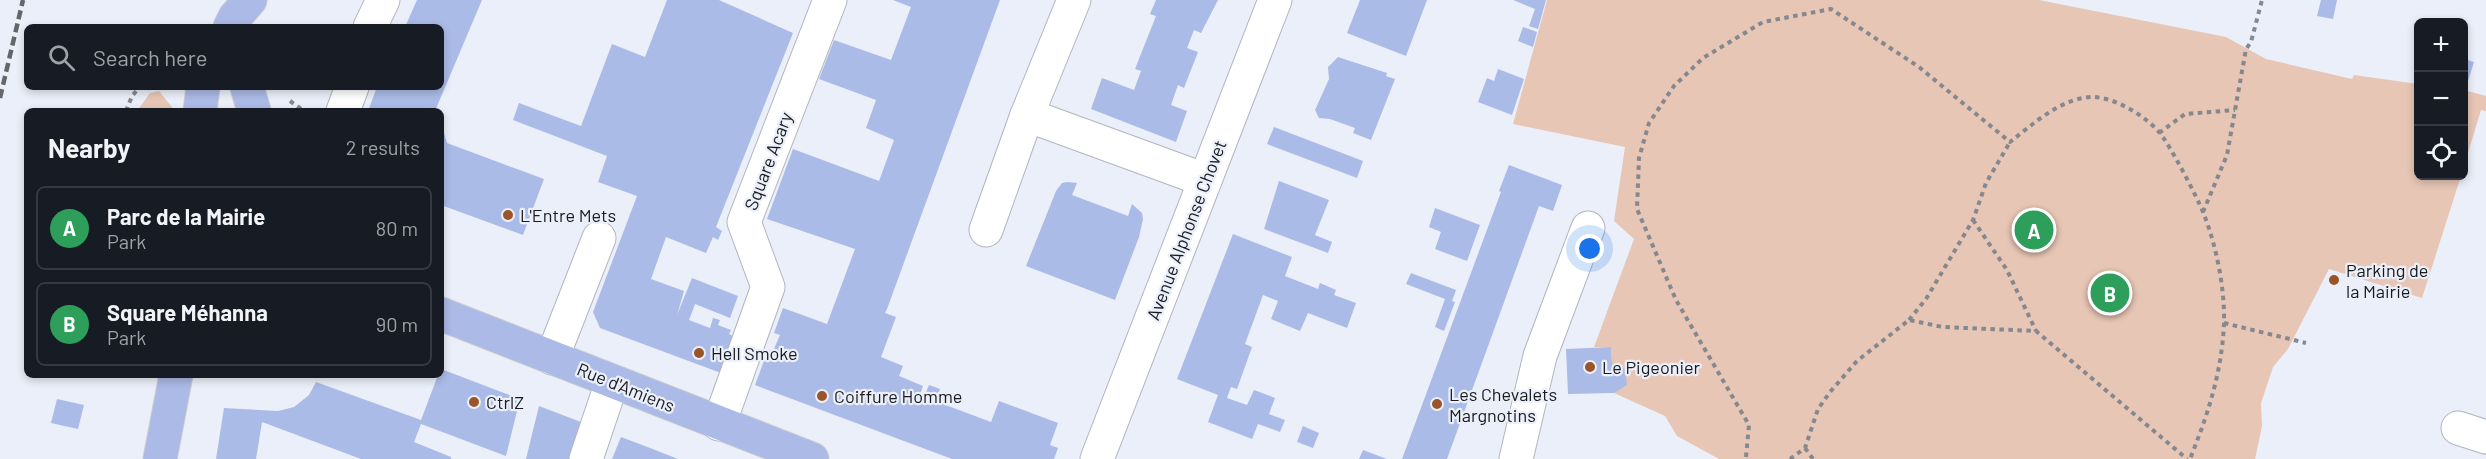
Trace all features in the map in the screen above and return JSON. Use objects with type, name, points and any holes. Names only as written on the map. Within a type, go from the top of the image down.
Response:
[{"type":"main road","points":[[232,24],[250,0]]},
{"type":"main road","points":[[256,0],[259,24]]},
{"type":"main road","points":[[200,108],[203,90]]},
{"type":"main road","points":[[248,90],[253,108]]},
{"type":"main road","name":"Rue d'Amiens","points":[[444,315],[812,459]]},
{"type":"main road","points":[[160,459],[175,378]]},
{"type":"street","points":[[371,24],[383,0]]},
{"type":"street","name":"Square Acary","points":[[719,424],[768,287],[744,222],[830,0]]},
{"type":"street","points":[[986,230],[1027,115],[1074,0]]},
{"type":"street","name":"Avenue Alphonse Chovet","points":[[1097,459],[1275,0]]},
{"type":"street","points":[[344,108],[351,90]]},
{"type":"street","points":[[1027,115],[1205,180]]},
{"type":"street","points":[[1516,459],[1540,356],[1588,228]]},
{"type":"street","points":[[552,358],[599,238]]},
{"type":"street","points":[[586,459],[612,382]]},
{"type":"path","points":[[2203,212],[2227,155],[2246,49],[2251,42],[2262,0]]},
{"type":"path","points":[[1746,457],[1749,425],[1676,300],[1637,209],[1639,158],[1649,123],[1674,86],[1703,58],[1763,22],[1831,9],[1919,67],[2010,142]]},
{"type":"path","points":[[127,108],[137,90]]},
{"type":"path","points":[[1790,459],[1805,448],[1818,409],[1830,392],[1857,362],[1909,320],[1926,299],[1973,220],[1986,183],[2010,142],[2052,109],[2092,97],[2122,105],[2159,133],[2203,212],[2215,256],[2224,323],[2214,398],[2188,459],[2036,331],[2007,270],[1973,220]]},
{"type":"path","points":[[2159,133],[2185,114],[2235,110]]},
{"type":"path","points":[[1909,320],[1943,327],[2036,331]]},
{"type":"path","points":[[2224,323],[2306,342]]},
{"type":"path","points":[[1805,448],[1813,459]]},
{"type":"shaded area","points":[[1547,0],[2039,0],[2226,37],[2266,59],[2352,79],[2354,75],[2414,83],[2414,180],[2460,180],[2422,298],[2329,269],[2288,349],[2273,367],[2261,403],[2262,426],[2255,459],[1719,459],[1677,436],[1665,416],[1614,393],[1611,347],[1594,347],[1634,239],[1614,221],[1625,147],[1513,124]]},
{"type":"shaded area","points":[[159,91],[173,108],[139,108],[150,93]]},
{"type":"shaded area","points":[[2468,91],[2486,96],[2486,111],[2481,110],[2468,153]]},
{"type":"building","points":[[417,0],[482,0],[444,90],[444,24],[406,24]]},
{"type":"building","points":[[667,0],[719,0],[793,33],[716,227],[722,231],[718,240],[713,237],[706,253],[666,237],[651,279],[684,291],[677,315],[692,278],[738,296],[730,318],[695,304],[689,320],[710,328],[713,318],[720,320],[718,325],[731,330],[729,334],[733,336],[721,373],[600,328],[593,312],[637,196],[598,182],[607,156],[513,120],[519,103],[581,126],[612,44],[645,57]]},
{"type":"building","points":[[893,0],[1000,0],[885,313],[896,317],[881,357],[903,366],[899,376],[923,386],[920,395],[924,397],[929,385],[940,389],[935,401],[991,422],[999,401],[1058,423],[1050,445],[1058,448],[1054,459],[952,459],[755,385],[768,350],[773,351],[780,335],[774,333],[783,308],[827,324],[855,249],[767,219],[793,149],[879,181],[894,140],[866,128],[876,100],[819,79],[834,40],[891,60],[911,7]]},
{"type":"building","points":[[1156,0],[1218,0],[1201,33],[1194,30],[1187,48],[1198,52],[1184,88],[1178,85],[1171,105],[1187,111],[1176,142],[1091,109],[1102,78],[1134,90],[1141,71],[1135,69],[1156,16],[1150,14]]},
{"type":"building","points":[[1360,0],[1427,0],[1406,56],[1347,33]]},
{"type":"building","points":[[1513,0],[1546,0],[1538,29],[1529,26],[1535,9]]},
{"type":"building","points":[[2321,0],[2337,0],[2333,19],[2317,16]]},
{"type":"building","points":[[1523,27],[1537,32],[1533,47],[1518,41]]},
{"type":"building","points":[[1338,57],[1387,73],[1386,76],[1395,79],[1371,140],[1353,133],[1355,128],[1330,119],[1319,118],[1315,110],[1329,79],[1328,67]]},
{"type":"building","points":[[2468,60],[2474,62],[2468,81]]},
{"type":"building","points":[[1498,69],[1524,79],[1512,115],[1478,102],[1487,78],[1494,81]]},
{"type":"building","points":[[376,90],[444,90],[436,108],[369,108]]},
{"type":"building","points":[[1274,127],[1363,161],[1357,178],[1267,144]]},
{"type":"building","points":[[444,133],[447,143],[544,179],[523,235],[444,206]]},
{"type":"building","points":[[1509,165],[1562,185],[1553,211],[1539,206],[1447,459],[1402,459],[1501,192],[1499,191]]},
{"type":"building","points":[[1279,181],[1329,200],[1315,235],[1332,242],[1328,253],[1264,229]]},
{"type":"building","points":[[1062,183],[1077,183],[1072,195],[1128,216],[1132,204],[1142,213],[1139,237],[1115,300],[1026,266],[1056,191]]},
{"type":"building","points":[[1435,208],[1480,225],[1467,261],[1435,249],[1441,232],[1429,227]]},
{"type":"building","points":[[1233,234],[1292,257],[1285,276],[1318,289],[1320,283],[1336,290],[1334,295],[1356,303],[1347,328],[1308,313],[1300,331],[1271,319],[1278,301],[1263,295],[1245,344],[1252,347],[1237,389],[1231,387],[1227,398],[1247,405],[1254,390],[1275,398],[1269,414],[1285,420],[1280,432],[1258,424],[1252,439],[1208,422],[1218,395],[1177,379]]},
{"type":"building","points":[[1411,273],[1456,290],[1452,301],[1455,302],[1444,331],[1435,327],[1445,299],[1406,284]]},
{"type":"building","points":[[1611,347],[1612,363],[1625,369],[1627,385],[1614,393],[1568,394],[1566,349]]},
{"type":"building","points":[[444,370],[520,399],[506,456],[421,424],[414,442],[451,457],[451,459],[361,459],[262,422],[256,459],[216,459],[224,408],[278,411],[294,407],[309,395],[316,382],[421,420],[437,378],[444,378]]},
{"type":"building","points":[[57,399],[84,405],[78,429],[51,423]]},
{"type":"building","points":[[539,406],[581,422],[572,459],[526,459]]},
{"type":"building","points":[[1303,426],[1319,433],[1313,448],[1297,442]]},
{"type":"building","points":[[621,437],[650,448],[678,459],[612,459]]},
{"type":"building","points":[[1363,450],[1387,459],[1359,459]]},
{"type":"railway","points":[[0,98],[23,0]]},
{"type":"place","name":"L'Entre Mets","points":[[508,215]]},
{"type":"place","name":"Parc de la Mairie","points":[[2034,230]]},
{"type":"place","name":"Parking de la Mairie","points":[[2334,280]]},
{"type":"place","name":"Square Méhanna","points":[[2110,293]]},
{"type":"place","name":"Hell Smoke","points":[[699,353]]},
{"type":"place","name":"Le Pigeonier","points":[[1590,367]]},
{"type":"place","name":"Coiffure Homme","points":[[822,396]]},
{"type":"place","name":"CtrlZ","points":[[474,402]]},
{"type":"place","name":"Les Chevalets Margnotins","points":[[1437,404]]}]
